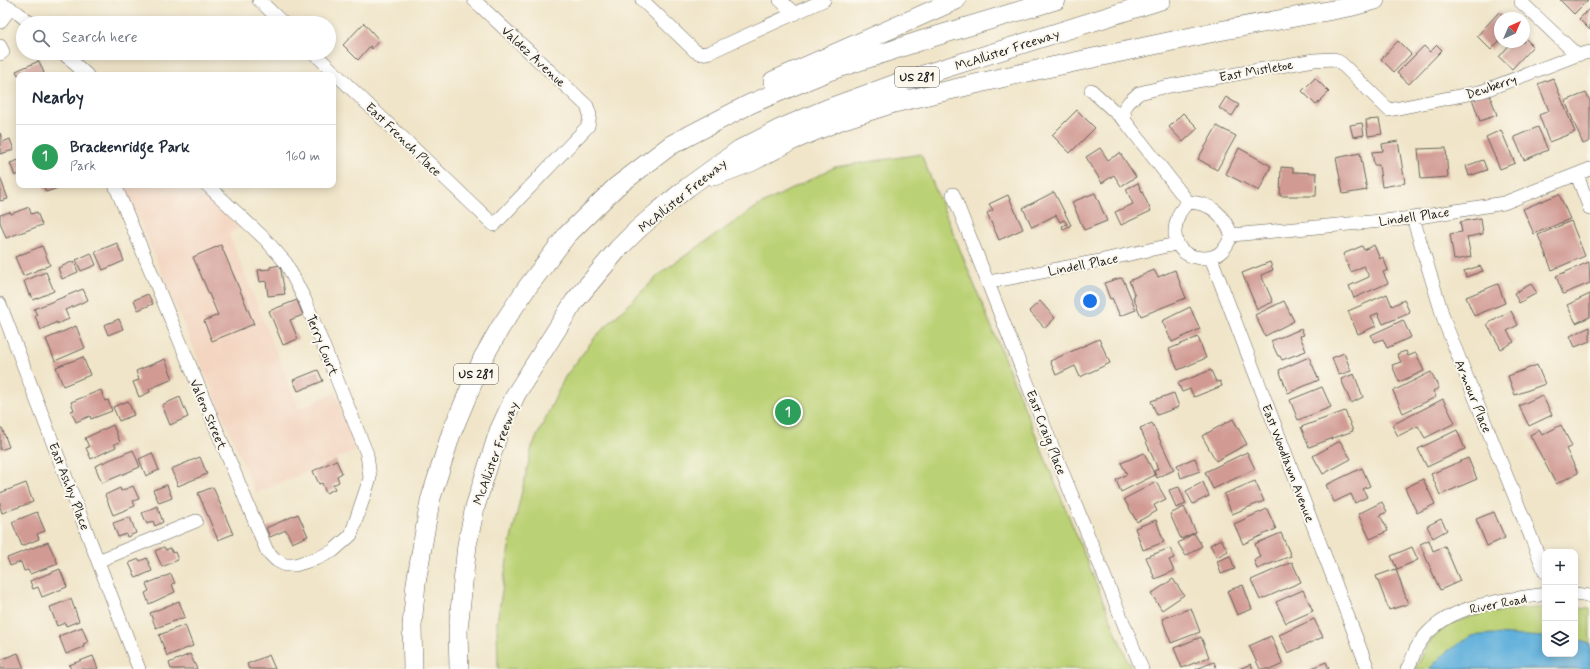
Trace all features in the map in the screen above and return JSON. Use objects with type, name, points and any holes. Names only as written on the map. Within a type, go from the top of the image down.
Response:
[{"type":"highway","points":[[671,145],[711,116],[748,93],[956,0]]},
{"type":"highway","name":"US 281","points":[[413,669],[412,626],[416,583],[430,501],[451,434],[483,358],[500,328],[526,289],[566,235],[616,187],[671,145],[750,104],[830,71],[923,40],[1056,0]]},
{"type":"highway","name":"McAllister Freeway","points":[[458,669],[458,630],[467,545],[475,507],[499,431],[516,394],[574,302],[618,250],[643,225],[688,187],[739,150],[782,128],[827,109],[904,82],[1161,0]]},
{"type":"highway","points":[[688,187],[751,162],[791,141],[841,120],[894,103],[1014,75],[1219,31],[1341,8],[1375,0]]},
{"type":"street","points":[[259,0],[276,16]]},
{"type":"street","name":"Valdez Avenue","points":[[474,0],[586,106],[590,115],[588,126],[494,225]]},
{"type":"street","points":[[642,0],[695,51],[702,54],[824,0]]},
{"type":"street","points":[[780,0],[795,14]]},
{"type":"street","points":[[1521,2],[1586,54]]},
{"type":"street","points":[[0,22],[5,6],[20,16]]},
{"type":"street","points":[[0,46],[3,52],[0,54]]},
{"type":"street","name":"Dewberry","points":[[1389,110],[1483,91],[1586,54]]},
{"type":"street","name":"East Mistletoe","points":[[1125,121],[1124,110],[1129,102],[1139,93],[1164,86],[1314,60],[1334,59],[1341,63],[1389,110]]},
{"type":"street","points":[[71,60],[84,72]]},
{"type":"street","name":"East French Place","points":[[321,60],[334,72]]},
{"type":"street","name":"East French Place","points":[[336,74],[494,225]]},
{"type":"street","points":[[1091,90],[1125,121],[1188,202]]},
{"type":"street","name":"Lindell Place","points":[[1232,235],[1413,218],[1504,202],[1590,169]]},
{"type":"street","points":[[1577,175],[1590,209]]},
{"type":"street","name":"Valero Street","points":[[116,188],[267,551],[276,560],[285,565],[295,565],[318,558],[333,551],[352,535]]},
{"type":"street","name":"Terry Court","points":[[210,188],[265,239],[277,252],[293,275],[305,300],[368,454],[370,478],[352,535]]},
{"type":"street","name":"East Craig Place","points":[[953,194],[1142,669]]},
{"type":"street","points":[[1188,202],[1201,202],[1215,209],[1225,220],[1232,235],[1223,251],[1211,258],[1191,257],[1182,251],[1176,244],[1178,215],[1188,202]]},
{"type":"street","name":"Armour Place","points":[[1413,218],[1445,323],[1542,565]]},
{"type":"street","name":"Lindell Place","points":[[989,282],[1094,262],[1176,244]]},
{"type":"street","name":"East Woodlawn Avenue","points":[[1211,258],[1368,669]]},
{"type":"street","name":"East Ashby Place","points":[[0,304],[139,669]]},
{"type":"street","points":[[98,561],[196,521]]},
{"type":"street","points":[[1578,594],[1590,596]]},
{"type":"street","name":"River Road","points":[[1407,669],[1416,649],[1426,636],[1437,624],[1453,614],[1475,606],[1542,595]]},
{"type":"shaded area","points":[[125,188],[195,188],[240,227],[229,234],[299,409],[335,393],[358,449],[256,494]]},
{"type":"green space","points":[[921,154],[1131,669],[498,669],[497,622],[509,548],[532,447],[565,377],[596,336],[663,271],[758,206],[835,167]]},
{"type":"green space","points":[[1542,607],[1542,657],[1578,657],[1578,608],[1590,609],[1590,669],[1415,669],[1434,637],[1445,628],[1458,621],[1471,617],[1501,611]]},
{"type":"water","points":[[1493,634],[1542,637],[1542,657],[1578,657],[1578,640],[1590,644],[1590,669],[1429,669],[1446,652],[1471,636]]},
{"type":"building","points":[[1560,0],[1588,0],[1574,14]]},
{"type":"building","points":[[1590,8],[1590,30],[1579,19]]},
{"type":"building","points":[[1494,17],[1494,47],[1491,50],[1477,36]]},
{"type":"building","points":[[364,23],[379,40],[372,49],[370,46],[358,60],[343,45]]},
{"type":"building","points":[[1398,41],[1411,54],[1394,72],[1381,59]]},
{"type":"building","points":[[1530,43],[1533,46],[1512,69],[1499,57],[1507,48],[1530,48]]},
{"type":"building","points":[[1437,45],[1442,50],[1409,84],[1397,73],[1424,46],[1430,52]]},
{"type":"building","points":[[39,61],[44,72],[16,72]]},
{"type":"building","points":[[1315,78],[1329,92],[1316,105],[1302,91]]},
{"type":"building","points":[[1553,78],[1575,132],[1549,142],[1539,115],[1549,111],[1538,84]]},
{"type":"building","points":[[1488,90],[1497,115],[1480,121],[1471,96]]},
{"type":"building","points":[[1586,93],[1590,101],[1590,141],[1583,144],[1565,101]]},
{"type":"building","points":[[1226,97],[1239,105],[1232,116],[1219,108]]},
{"type":"building","points":[[1077,110],[1095,128],[1070,153],[1052,135]]},
{"type":"building","points":[[1183,113],[1198,128],[1183,142],[1169,127]]},
{"type":"building","points":[[1379,119],[1382,134],[1368,136],[1366,120]]},
{"type":"building","points":[[1362,123],[1364,135],[1353,137],[1350,125]]},
{"type":"building","points":[[1217,126],[1236,136],[1217,170],[1198,159]]},
{"type":"building","points":[[1538,127],[1548,150],[1524,160],[1514,137]]},
{"type":"building","points":[[1501,130],[1515,163],[1500,169],[1486,137]]},
{"type":"building","points":[[0,133],[3,142],[10,139],[14,150],[0,154]]},
{"type":"building","points":[[1398,141],[1405,183],[1382,187],[1379,165],[1374,165],[1372,152],[1383,151],[1382,144]]},
{"type":"building","points":[[1100,148],[1108,160],[1120,153],[1136,177],[1121,186],[1114,175],[1102,183],[1086,157]]},
{"type":"building","points":[[1239,148],[1271,166],[1259,191],[1226,174]]},
{"type":"building","points":[[1446,148],[1448,177],[1421,179],[1418,149]]},
{"type":"building","points":[[1360,153],[1367,190],[1343,194],[1336,158]]},
{"type":"building","points":[[1483,160],[1487,170],[1469,176],[1466,166]]},
{"type":"building","points":[[16,161],[15,176],[10,163]]},
{"type":"building","points":[[1281,167],[1293,168],[1293,172],[1317,173],[1316,196],[1280,196]]},
{"type":"building","points":[[0,177],[8,199],[0,201]]},
{"type":"building","points":[[1138,183],[1151,211],[1121,225],[1115,212],[1133,204],[1126,189]]},
{"type":"building","points":[[44,188],[58,188],[46,192]]},
{"type":"building","points":[[1054,192],[1071,225],[1063,229],[1062,226],[1067,224],[1064,220],[1060,222],[1056,215],[1032,227],[1023,208]]},
{"type":"building","points":[[1095,193],[1107,221],[1084,230],[1072,202]]},
{"type":"building","points":[[1559,194],[1570,219],[1534,234],[1523,209]]},
{"type":"building","points":[[1008,195],[1023,229],[999,240],[987,213],[993,210],[989,204]]},
{"type":"building","points":[[29,207],[31,214],[37,212],[42,225],[6,238],[0,222],[0,215],[10,212],[11,214]]},
{"type":"building","points":[[1481,218],[1483,234],[1467,237],[1471,257],[1454,260],[1450,234],[1462,232],[1460,222]]},
{"type":"building","points":[[1571,221],[1585,256],[1552,270],[1538,235]]},
{"type":"building","points":[[117,243],[124,261],[103,270],[95,252]]},
{"type":"building","points":[[221,245],[254,324],[212,341],[204,321],[218,315],[193,257]]},
{"type":"building","points":[[1374,245],[1380,259],[1383,257],[1388,270],[1383,272],[1388,283],[1354,298],[1349,286],[1369,277],[1364,266],[1351,272],[1343,254],[1362,246],[1364,250]]},
{"type":"building","points":[[42,246],[50,265],[23,276],[15,257]]},
{"type":"building","points":[[91,253],[96,265],[81,271],[76,260]]},
{"type":"building","points":[[74,261],[78,272],[62,279],[58,268]]},
{"type":"building","points":[[1270,262],[1273,270],[1261,275],[1273,302],[1257,309],[1242,273]]},
{"type":"building","points":[[1589,262],[1590,283],[1563,294],[1556,276]]},
{"type":"building","points":[[280,265],[285,294],[268,296],[266,281],[260,282],[258,270],[270,269],[270,267]]},
{"type":"building","points":[[1480,266],[1483,271],[1466,277],[1464,271]]},
{"type":"building","points":[[1154,270],[1158,277],[1175,270],[1186,298],[1141,316],[1133,297],[1135,296],[1129,281]]},
{"type":"building","points":[[46,272],[54,291],[33,300],[31,294],[29,295],[24,281]]},
{"type":"building","points":[[1120,278],[1123,279],[1136,310],[1120,316],[1112,298],[1110,299],[1104,283]]},
{"type":"building","points":[[1498,284],[1505,303],[1474,316],[1466,297]]},
{"type":"building","points":[[1531,284],[1537,293],[1519,303],[1514,293]]},
{"type":"building","points":[[83,289],[88,300],[65,310],[69,319],[57,324],[57,322],[41,330],[35,316],[37,315],[34,309]]},
{"type":"building","points":[[148,294],[153,304],[138,310],[134,300]]},
{"type":"building","points":[[1387,294],[1392,306],[1404,300],[1410,313],[1383,324],[1378,313],[1371,316],[1376,326],[1358,334],[1348,311]]},
{"type":"building","points":[[1590,294],[1590,317],[1576,323],[1567,305]]},
{"type":"building","points":[[297,300],[303,315],[290,320],[298,339],[283,345],[269,311]]},
{"type":"building","points":[[1040,301],[1055,318],[1045,328],[1029,311]]},
{"type":"building","points":[[1284,301],[1294,321],[1265,336],[1255,315]]},
{"type":"building","points":[[1190,307],[1200,329],[1172,342],[1162,321]]},
{"type":"building","points":[[1511,311],[1518,325],[1507,331],[1514,342],[1501,349],[1487,324]]},
{"type":"building","points":[[119,319],[123,329],[108,335],[104,325]]},
{"type":"building","points":[[1403,320],[1411,337],[1387,348],[1383,339],[1375,342],[1371,335]]},
{"type":"building","points":[[76,326],[85,348],[55,361],[46,339]]},
{"type":"building","points":[[1590,327],[1590,341],[1575,347],[1570,336]]},
{"type":"building","points":[[1301,329],[1304,335],[1300,336],[1306,351],[1282,360],[1280,356],[1278,356],[1271,341]]},
{"type":"building","points":[[1198,337],[1206,358],[1178,370],[1169,349]]},
{"type":"building","points":[[1099,339],[1110,363],[1080,377],[1075,366],[1056,375],[1050,361]]},
{"type":"building","points":[[1406,351],[1408,356],[1416,353],[1424,371],[1399,382],[1392,365],[1401,362],[1397,354]]},
{"type":"building","points":[[1344,353],[1351,371],[1339,375],[1332,358]]},
{"type":"building","points":[[83,357],[90,375],[63,386],[56,367]]},
{"type":"building","points":[[1309,357],[1319,380],[1288,393],[1279,370]]},
{"type":"building","points":[[165,359],[173,379],[149,389],[150,392],[139,397],[133,382],[139,380],[136,371]]},
{"type":"building","points":[[1537,365],[1545,384],[1515,395],[1508,376]]},
{"type":"building","points":[[318,370],[323,381],[298,391],[293,380]]},
{"type":"building","points":[[1211,370],[1216,382],[1220,381],[1222,386],[1194,397],[1190,389],[1182,392],[1178,383]]},
{"type":"building","points":[[1431,372],[1439,388],[1433,391],[1436,397],[1403,413],[1393,391]]},
{"type":"building","points":[[1354,374],[1363,397],[1351,403],[1341,379]]},
{"type":"building","points":[[1322,387],[1331,407],[1298,420],[1290,400]]},
{"type":"building","points":[[101,390],[105,401],[108,400],[112,411],[91,419],[90,416],[76,422],[71,411],[74,410],[71,402]]},
{"type":"building","points":[[1174,393],[1179,407],[1157,415],[1151,401]]},
{"type":"building","points":[[1542,395],[1552,415],[1529,426],[1519,406]]},
{"type":"building","points":[[180,397],[188,417],[170,425],[162,405]]},
{"type":"building","points":[[1443,399],[1455,423],[1425,438],[1418,426],[1398,436],[1392,425]]},
{"type":"building","points":[[128,401],[134,415],[119,421],[113,407]]},
{"type":"building","points":[[1345,411],[1353,431],[1309,447],[1301,427]]},
{"type":"building","points":[[1233,419],[1247,444],[1216,461],[1202,436]]},
{"type":"building","points":[[1152,423],[1174,470],[1157,478],[1154,471],[1158,469],[1140,428]]},
{"type":"building","points":[[113,425],[120,442],[114,444],[116,447],[91,459],[86,448],[89,447],[85,438]]},
{"type":"building","points":[[1561,425],[1572,446],[1566,449],[1578,473],[1556,484],[1530,435],[1539,430],[1542,435]]},
{"type":"building","points":[[0,428],[2,428],[9,447],[0,450]]},
{"type":"building","points":[[1457,430],[1465,449],[1427,467],[1418,449]]},
{"type":"building","points":[[1340,441],[1351,459],[1323,474],[1313,456]]},
{"type":"building","points":[[133,450],[140,467],[102,483],[95,466]]},
{"type":"building","points":[[1247,452],[1255,469],[1213,489],[1205,472]]},
{"type":"building","points":[[152,453],[159,470],[146,476],[139,459]]},
{"type":"building","points":[[1144,453],[1155,475],[1121,492],[1116,480],[1127,474],[1121,463]]},
{"type":"building","points":[[200,457],[207,474],[178,486],[171,469]]},
{"type":"building","points":[[1195,458],[1200,471],[1181,478],[1177,465]]},
{"type":"building","points":[[1468,458],[1477,479],[1440,495],[1431,474]]},
{"type":"building","points":[[336,460],[342,473],[337,476],[339,482],[333,485],[335,489],[326,493],[322,483],[319,484],[313,471]]},
{"type":"building","points":[[1362,468],[1370,486],[1363,489],[1367,497],[1355,503],[1351,494],[1334,502],[1326,485]]},
{"type":"building","points":[[1423,479],[1435,504],[1417,513],[1405,488]]},
{"type":"building","points":[[1255,481],[1264,501],[1232,514],[1224,494]]},
{"type":"building","points":[[1156,482],[1166,499],[1154,505],[1157,511],[1137,522],[1124,499]]},
{"type":"building","points":[[1203,482],[1209,496],[1193,504],[1186,491]]},
{"type":"building","points":[[26,483],[33,502],[2,513],[0,507],[0,493]]},
{"type":"building","points":[[167,485],[172,498],[159,503],[153,490]]},
{"type":"building","points":[[133,486],[139,499],[133,501],[135,506],[113,515],[105,495],[120,488],[121,491]]},
{"type":"building","points":[[213,487],[233,534],[218,540],[198,493]]},
{"type":"building","points":[[1179,487],[1186,504],[1176,508],[1169,490]]},
{"type":"building","points":[[1382,502],[1387,512],[1380,515],[1388,531],[1370,539],[1358,514]]},
{"type":"building","points":[[157,506],[163,522],[155,526],[153,521],[147,524],[142,513]]},
{"type":"building","points":[[1184,507],[1196,532],[1181,539],[1170,514]]},
{"type":"building","points":[[1267,509],[1276,529],[1243,544],[1234,524]]},
{"type":"building","points":[[37,512],[45,531],[37,534],[39,539],[22,546],[12,522]]},
{"type":"building","points":[[1494,512],[1505,538],[1487,546],[1476,519]]},
{"type":"building","points":[[298,514],[308,536],[292,543],[286,530],[270,537],[266,528]]},
{"type":"building","points":[[130,517],[136,533],[127,537],[126,534],[118,537],[113,523]]},
{"type":"building","points":[[1441,519],[1447,530],[1433,538],[1427,526]]},
{"type":"building","points":[[1156,520],[1164,542],[1143,550],[1135,528]]},
{"type":"building","points":[[1194,533],[1202,546],[1186,556],[1178,543]]},
{"type":"building","points":[[1281,533],[1291,556],[1257,569],[1254,560],[1260,557],[1255,544]]},
{"type":"building","points":[[1221,539],[1228,551],[1217,557],[1210,545]]},
{"type":"building","points":[[1429,540],[1433,551],[1445,546],[1460,581],[1440,590],[1420,544]]},
{"type":"building","points":[[48,542],[58,564],[30,574],[28,570],[24,571],[21,562],[10,566],[7,558]]},
{"type":"building","points":[[164,547],[166,550],[170,548],[173,553],[175,552],[178,560],[162,567],[155,551]]},
{"type":"building","points":[[1412,547],[1418,560],[1397,569],[1391,556]]},
{"type":"building","points":[[1170,548],[1174,558],[1169,560],[1174,571],[1155,579],[1146,557]]},
{"type":"building","points":[[1230,556],[1235,569],[1221,574],[1217,561]]},
{"type":"building","points":[[147,558],[152,571],[136,578],[129,563]]},
{"type":"building","points":[[1292,562],[1301,582],[1260,600],[1251,580]]},
{"type":"building","points":[[60,569],[67,587],[42,597],[38,587],[33,589],[30,581]]},
{"type":"building","points":[[1396,569],[1408,604],[1389,610],[1376,576]]},
{"type":"building","points":[[171,574],[175,583],[172,584],[175,592],[149,604],[145,593],[149,591],[146,584]]},
{"type":"building","points":[[1173,579],[1184,595],[1162,610],[1151,594]]},
{"type":"building","points":[[1243,585],[1252,609],[1237,615],[1227,591]]},
{"type":"building","points":[[1303,590],[1313,611],[1286,623],[1276,602]]},
{"type":"building","points":[[71,599],[79,621],[66,626],[65,623],[57,626],[50,607]]},
{"type":"building","points":[[179,601],[185,617],[156,628],[150,613]]},
{"type":"building","points":[[1191,608],[1200,632],[1171,643],[1162,619]]},
{"type":"building","points":[[1314,619],[1323,637],[1288,653],[1279,635]]},
{"type":"building","points":[[185,625],[193,646],[167,656],[159,635]]},
{"type":"building","points":[[82,627],[88,642],[83,644],[84,647],[66,654],[59,636]]},
{"type":"building","points":[[1271,636],[1283,664],[1272,669],[1260,669],[1249,646]]},
{"type":"building","points":[[1201,637],[1209,657],[1182,668],[1174,648]]},
{"type":"building","points":[[18,653],[24,669],[1,669],[0,660]]},
{"type":"building","points":[[190,654],[197,669],[171,669],[169,663]]},
{"type":"building","points":[[269,655],[275,669],[249,669],[247,664]]},
{"type":"building","points":[[93,656],[98,669],[71,669],[69,665]]},
{"type":"building","points":[[1214,662],[1217,669],[1196,669]]},
{"type":"building","points":[[1326,662],[1329,669],[1309,669]]},
{"type":"building","points":[[1251,664],[1253,669],[1239,669]]},
{"type":"place","name":"Brackenridge Park","points":[[788,412]]}]
